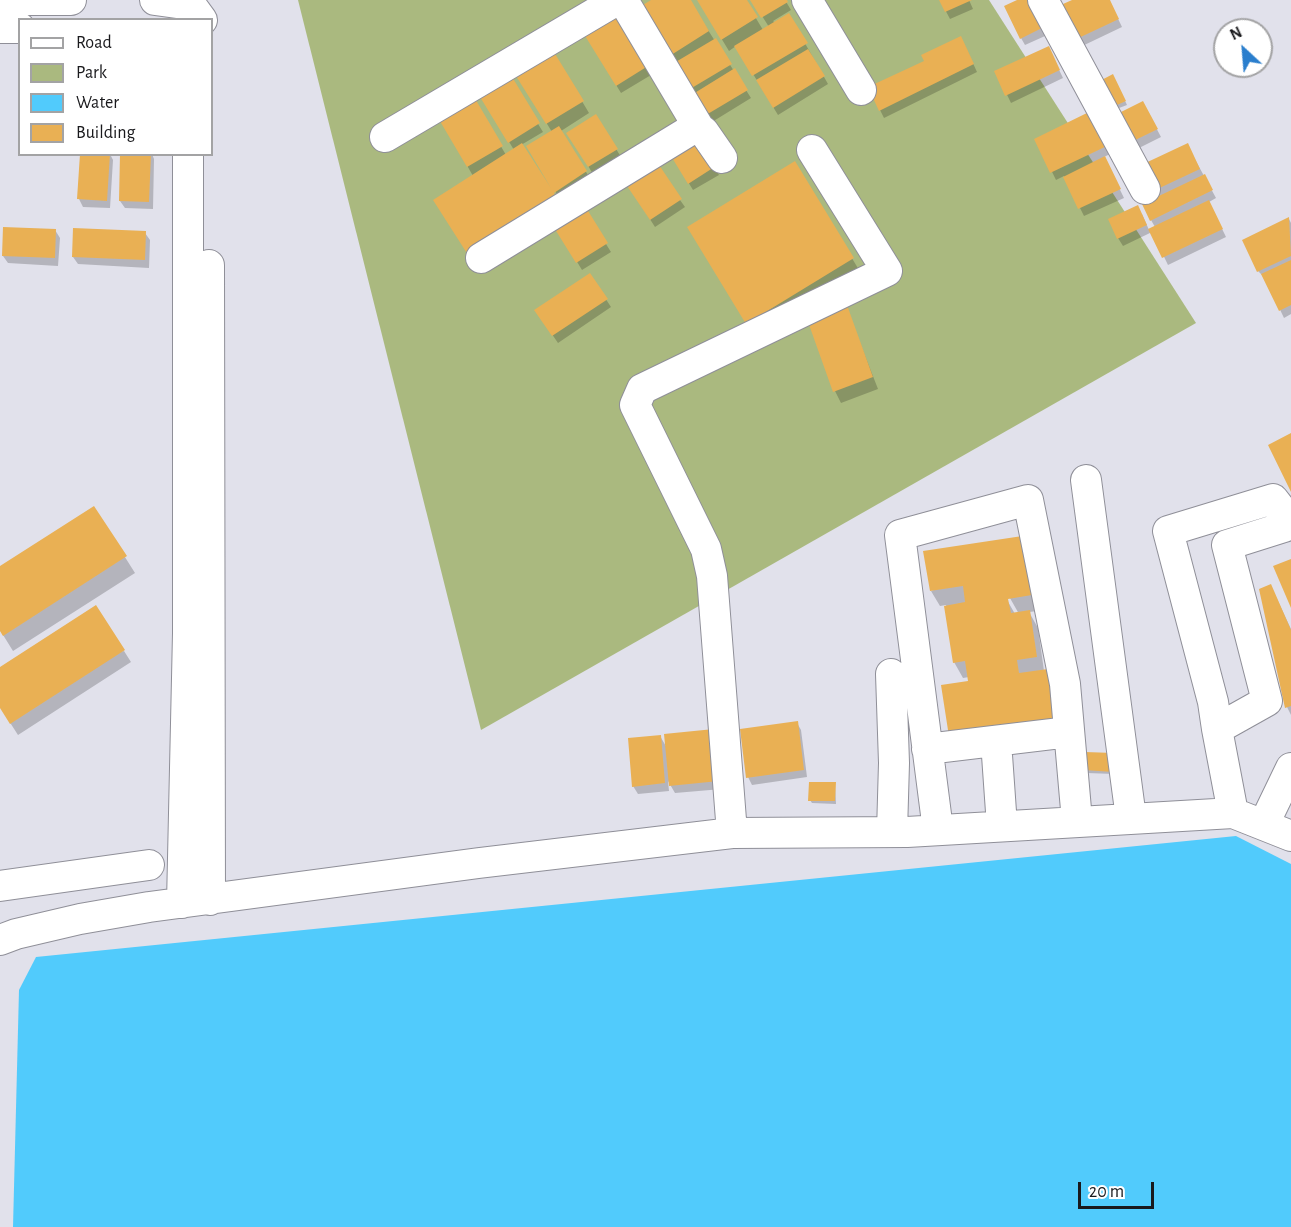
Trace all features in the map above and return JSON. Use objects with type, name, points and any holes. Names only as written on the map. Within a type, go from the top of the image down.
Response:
[{"type":"street","points":[[0,0],[71,0]]},
{"type":"street","points":[[155,0],[191,6],[200,18]]},
{"type":"street","points":[[385,137],[617,0]]},
{"type":"street","points":[[623,0],[699,128],[722,158]]},
{"type":"street","points":[[807,0],[861,90]]},
{"type":"street","points":[[1042,0],[1145,189]]},
{"type":"street","points":[[0,28],[18,28]]},
{"type":"street","points":[[481,258],[689,131],[699,128]]},
{"type":"street","points":[[732,833],[712,576],[706,549],[635,405],[642,389],[887,271],[813,150]]},
{"type":"street","points":[[188,156],[188,633],[196,902]]},
{"type":"street","points":[[196,902],[208,156]]},
{"type":"street","points":[[1086,480],[1131,818]]},
{"type":"street","points":[[1217,729],[1267,701],[1227,545],[1284,527],[1280,508],[1273,499],[1168,531],[1217,729],[1233,813]]},
{"type":"street","points":[[938,830],[900,535],[1028,500],[1065,684],[1077,821]]},
{"type":"street","points":[[891,674],[894,763],[892,832]]},
{"type":"street","points":[[927,749],[1069,732]]},
{"type":"street","points":[[996,741],[1002,826]]},
{"type":"street","points":[[1264,824],[1291,768]]},
{"type":"street","points":[[0,940],[80,919],[196,902],[479,863],[732,833],[892,832],[1233,813],[1291,836]]},
{"type":"street","points":[[0,886],[149,865]]},
{"type":"green space","points":[[298,0],[989,0],[1196,323],[481,730]]},
{"type":"water","points":[[1236,836],[1291,864],[1291,1227],[13,1227],[19,990],[36,957]]},
{"type":"building","points":[[651,0],[691,0],[709,31],[668,57],[638,8]]},
{"type":"building","points":[[697,0],[747,0],[758,17],[721,40]]},
{"type":"building","points":[[750,0],[787,0],[788,2],[761,18]]},
{"type":"building","points":[[939,0],[972,0],[945,12]]},
{"type":"building","points":[[1017,0],[1028,0],[1042,28],[1020,39],[1004,6]]},
{"type":"building","points":[[1072,0],[1110,0],[1119,19],[1070,42],[1054,8]]},
{"type":"building","points":[[615,12],[648,66],[616,86],[582,31]]},
{"type":"building","points":[[789,13],[808,43],[752,76],[734,46]]},
{"type":"building","points":[[961,36],[974,64],[879,111],[868,87],[924,61],[921,55]]},
{"type":"building","points":[[716,38],[732,64],[690,89],[674,63]]},
{"type":"building","points":[[549,44],[584,101],[546,124],[511,68]]},
{"type":"building","points":[[1049,46],[1060,70],[1005,96],[994,71]]},
{"type":"building","points":[[808,49],[825,76],[773,108],[756,80]]},
{"type":"building","points":[[506,67],[540,123],[508,143],[474,87]]},
{"type":"building","points":[[735,68],[748,90],[706,115],[693,94]]},
{"type":"building","points":[[1113,74],[1126,101],[1108,109],[1094,84]]},
{"type":"building","points":[[470,90],[503,146],[467,167],[434,111]]},
{"type":"building","points":[[1143,101],[1158,129],[1127,144],[1113,116]]},
{"type":"building","points":[[1091,111],[1107,146],[1050,173],[1034,139]]},
{"type":"building","points":[[596,114],[618,149],[588,167],[566,133]]},
{"type":"building","points":[[559,126],[587,171],[554,193],[559,201],[470,258],[433,200],[522,143],[551,188],[526,146]]},
{"type":"building","points":[[699,138],[716,166],[688,184],[671,156]]},
{"type":"building","points":[[1188,143],[1200,169],[1151,192],[1139,166]]},
{"type":"building","points":[[80,156],[110,156],[107,201],[77,199]]},
{"type":"building","points":[[120,156],[151,156],[149,202],[119,201]]},
{"type":"building","points":[[653,156],[682,199],[650,220],[621,177]]},
{"type":"building","points":[[1105,156],[1121,189],[1078,209],[1063,177]]},
{"type":"building","points":[[795,161],[854,258],[746,324],[687,227]]},
{"type":"building","points":[[1205,174],[1213,190],[1150,221],[1142,204]]},
{"type":"building","points":[[1209,200],[1223,229],[1162,258],[1148,229]]},
{"type":"building","points":[[1138,205],[1147,225],[1117,239],[1108,219]]},
{"type":"building","points":[[585,206],[608,243],[576,263],[553,226]]},
{"type":"building","points":[[1289,217],[1291,256],[1257,272],[1242,240]]},
{"type":"building","points":[[3,227],[56,229],[55,258],[2,256]]},
{"type":"building","points":[[73,228],[146,231],[145,260],[72,257]]},
{"type":"building","points":[[1291,260],[1291,305],[1279,311],[1261,274]]},
{"type":"building","points":[[590,273],[608,299],[552,336],[534,310]]},
{"type":"building","points":[[847,305],[873,377],[833,392],[807,319]]},
{"type":"building","points":[[1291,433],[1291,492],[1268,445]]},
{"type":"building","points":[[94,506],[127,556],[3,636],[0,631],[0,566]]},
{"type":"building","points":[[1029,535],[1038,594],[1008,599],[1011,613],[1030,610],[1037,657],[1017,660],[1019,673],[1055,668],[1063,726],[950,743],[941,685],[968,681],[965,661],[953,663],[944,606],[965,602],[963,586],[930,591],[923,551]]},
{"type":"building","points":[[1291,559],[1291,608],[1273,566]]},
{"type":"building","points":[[1271,584],[1291,630],[1291,706],[1285,708],[1259,589]]},
{"type":"building","points":[[96,605],[125,650],[10,724],[0,708],[0,667]]},
{"type":"building","points":[[798,721],[804,770],[746,778],[740,729]]},
{"type":"building","points":[[714,729],[719,781],[669,786],[664,734]]},
{"type":"building","points":[[661,735],[665,783],[632,787],[628,738]]},
{"type":"building","points":[[1085,752],[1114,753],[1113,772],[1084,770]]},
{"type":"building","points":[[809,782],[836,782],[835,801],[808,801]]}]
